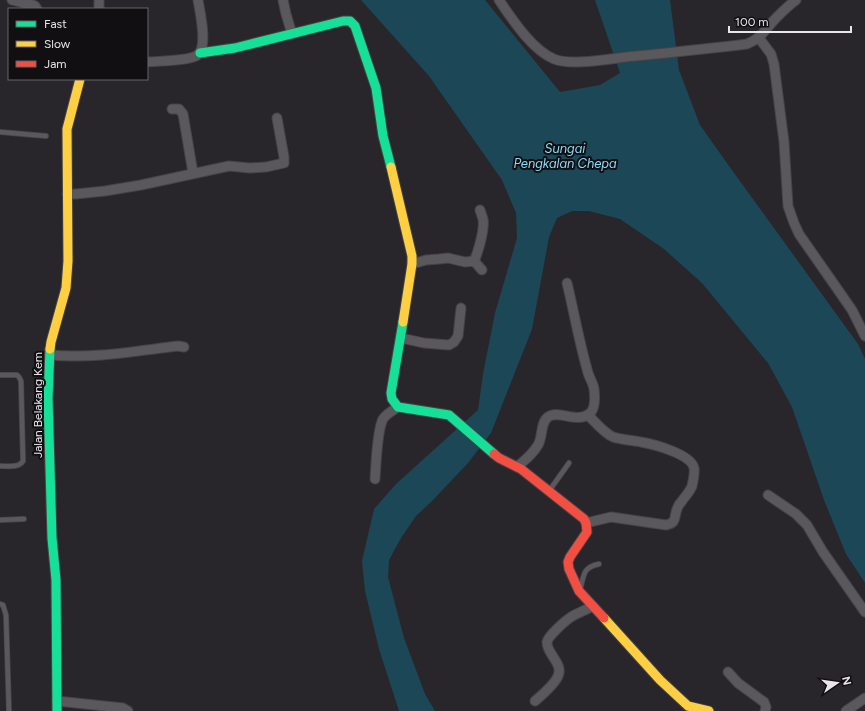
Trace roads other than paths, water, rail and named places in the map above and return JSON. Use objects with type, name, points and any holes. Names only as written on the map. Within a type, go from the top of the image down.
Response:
[{"type":"street","points":[[12,0],[33,5],[36,8]]},
{"type":"street","points":[[198,0],[203,36],[200,53]]},
{"type":"street","points":[[283,0],[292,34]]},
{"type":"street","points":[[498,0],[532,43],[545,54],[554,59],[572,62],[747,44],[759,38],[777,17],[796,0]]},
{"type":"street","points":[[148,62],[184,59],[200,53],[235,48],[343,21],[350,21],[355,26],[376,88],[383,136],[412,256],[401,338],[391,393],[392,399],[398,407]]},
{"type":"street","points":[[759,38],[771,54],[774,64],[784,142],[788,206],[794,223],[799,234],[852,310],[865,336]]},
{"type":"street","name":"Jalan Belakang Kem","points":[[57,711],[56,580],[52,538],[48,398],[51,342],[66,282],[68,261],[67,129],[80,80]]},
{"type":"street","points":[[172,109],[179,109],[183,114],[193,173]]},
{"type":"street","points":[[67,194],[106,191],[141,185],[229,166],[250,168],[266,167],[284,163],[277,118]]},
{"type":"street","points":[[474,261],[478,254],[484,221],[480,210]]},
{"type":"street","points":[[412,264],[439,258],[448,258],[465,262],[474,261]]},
{"type":"street","points":[[474,261],[482,270]]},
{"type":"street","points":[[517,467],[538,445],[546,418],[559,415],[570,418],[581,418],[593,411],[594,389],[587,371],[567,283]]},
{"type":"street","points":[[401,338],[424,343],[449,345],[454,342],[458,336],[461,308]]},
{"type":"street","points":[[50,355],[100,355],[178,346],[184,347]]},
{"type":"street","points":[[375,479],[380,429],[383,419],[389,412],[398,407],[449,415],[499,458],[521,469],[548,492],[584,519],[586,523],[586,532],[570,556],[568,562],[569,569],[579,591],[686,708],[709,711]]},
{"type":"street","points":[[586,523],[610,517],[666,525],[670,524],[674,522],[677,509],[692,486],[694,472],[694,467],[688,459],[671,450],[614,437],[608,434],[588,415]]},
{"type":"street","points":[[768,495],[796,514],[807,525],[827,558],[865,612]]},
{"type":"street","points":[[535,701],[548,690],[558,676],[559,672],[556,661],[548,646],[547,641],[550,636],[570,617],[593,606]]},
{"type":"street","points":[[728,672],[738,683],[764,702],[766,708],[765,711]]},
{"type":"street","points":[[846,711],[865,698]]},
{"type":"street","points":[[57,701],[123,708],[128,711]]},
{"type":"lane","points":[[0,132],[46,136]]},
{"type":"lane","points":[[0,375],[17,375],[21,381],[23,461],[22,464],[18,465],[0,466]]},
{"type":"lane","points":[[548,492],[569,463]]},
{"type":"lane","points":[[0,520],[24,519]]},
{"type":"lane","points":[[579,591],[583,575],[588,568],[600,564]]},
{"type":"lane","points":[[0,604],[2,605],[6,615],[9,711]]},
{"type":"water","name":"Sungai Pengkalan Chepa","points":[[361,0],[485,0],[560,92],[600,85],[620,73],[595,0],[670,0],[679,70],[700,125],[858,344],[865,359],[865,583],[846,554],[824,500],[792,407],[768,363],[702,283],[664,249],[620,219],[589,211],[572,211],[557,218],[549,237],[532,329],[491,433],[468,463],[416,516],[401,538],[389,560],[388,577],[404,638],[425,694],[435,711],[399,711],[379,649],[365,591],[362,561],[374,509],[396,484],[478,410],[483,374],[495,313],[517,238],[516,213],[502,180],[429,76]]}]
